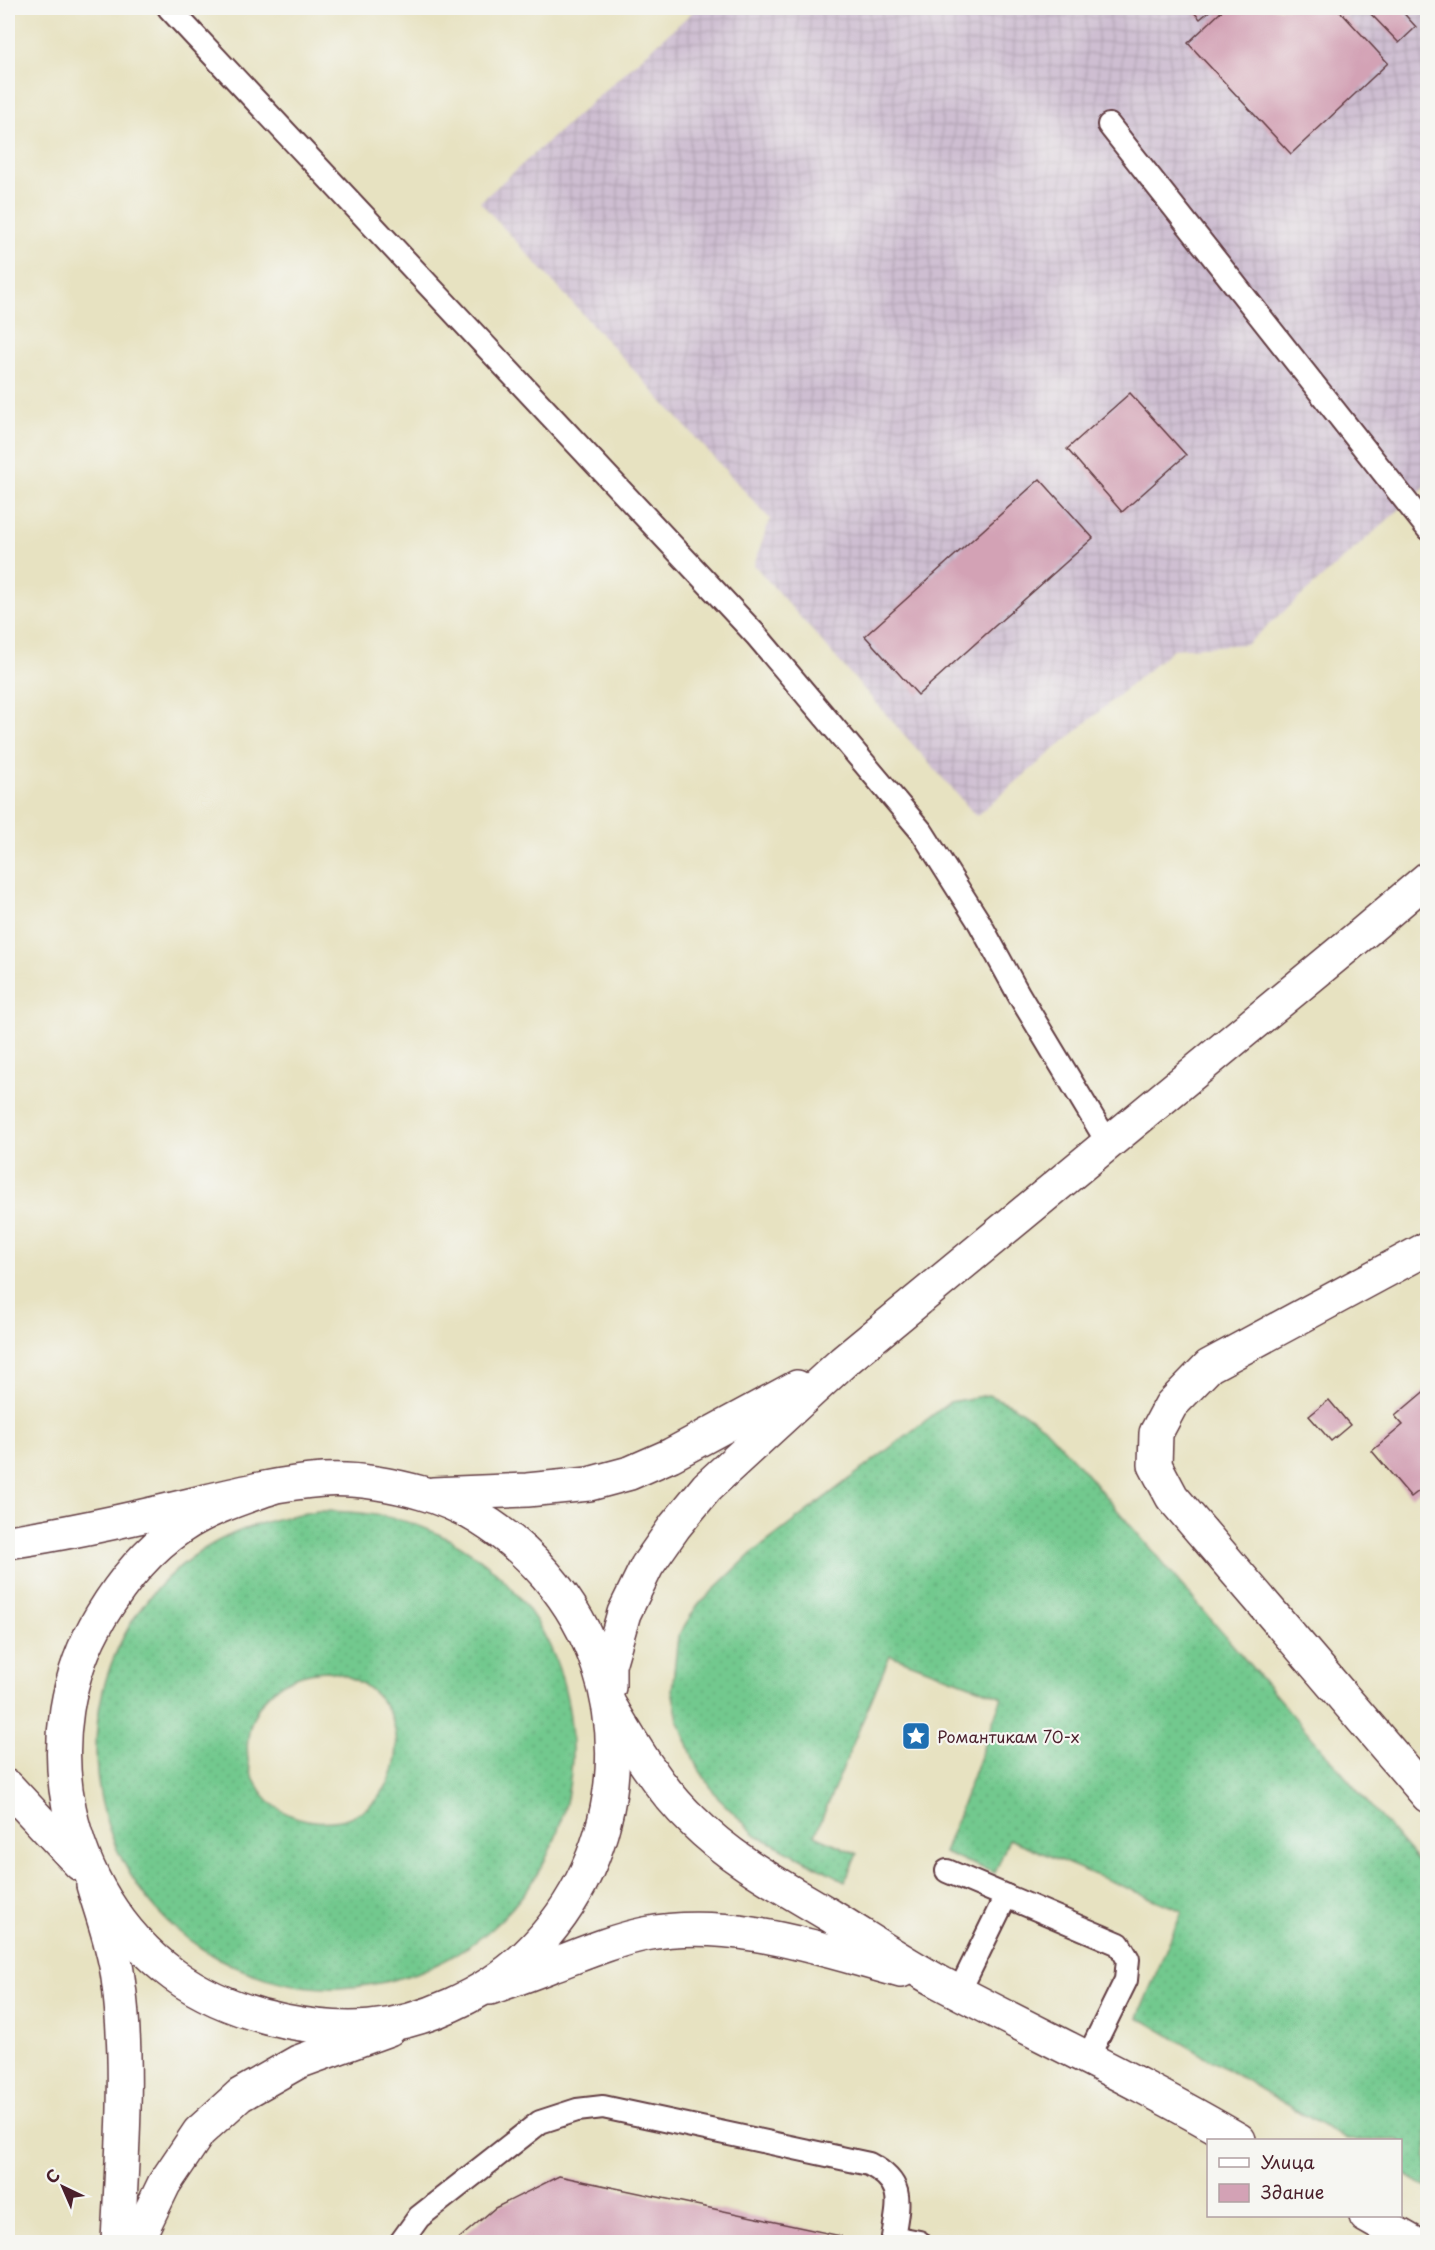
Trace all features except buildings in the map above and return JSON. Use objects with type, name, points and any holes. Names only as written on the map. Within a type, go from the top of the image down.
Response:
[{"type":"main road","points":[[480,1991],[525,1958],[562,1916],[590,1868],[607,1815],[614,1759],[609,1704],[609,1665],[624,1613],[646,1566],[707,1487],[843,1362],[1428,878]]},
{"type":"main road","points":[[1428,1248],[1209,1366],[1171,1405],[1156,1432],[1155,1465],[1172,1497],[1428,1796]]},
{"type":"main road","points":[[427,1494],[589,1484],[630,1473],[671,1455],[843,1362]]},
{"type":"main road","points":[[8,1542],[71,1533],[273,1487],[324,1480],[376,1482],[427,1494],[465,1511],[500,1532],[532,1559],[559,1590],[581,1625],[598,1664],[609,1704],[633,1745],[692,1821],[731,1854],[778,1885],[948,1986],[1088,2057],[1237,2139]]},
{"type":"main road","points":[[118,2242],[124,2066],[118,1976],[90,1875],[67,1807],[62,1767],[66,1710],[73,1676],[90,1633],[114,1594],[144,1560],[180,1527],[222,1505],[273,1487]]},
{"type":"main road","points":[[8,1787],[90,1875],[113,1913],[137,1941],[173,1974],[210,1997],[257,2015],[309,2026],[371,2029],[427,2016]]},
{"type":"main road","points":[[136,2242],[164,2184],[199,2132],[240,2095],[298,2062],[427,2016],[480,1991],[549,1967],[594,1948],[645,1934],[691,1929],[734,1931],[797,1943],[948,1986]]},
{"type":"main road","points":[[1368,2217],[1412,2242]]},
{"type":"lane","points":[[169,8],[756,635],[922,832],[979,922],[1019,995],[1108,1143]]},
{"type":"lane","points":[[1109,125],[1428,529]]},
{"type":"lane","points":[[947,1871],[1119,1944],[1128,1959],[1126,1980],[1088,2057]]},
{"type":"lane","points":[[948,1986],[1006,1896]]},
{"type":"lane","points":[[401,2242],[419,2217],[540,2122],[577,2110],[603,2107],[869,2164],[885,2172],[895,2185],[899,2200],[892,2240],[919,2242]]},
{"type":"shaded area","points":[[697,8],[1427,8],[1427,485],[1247,644],[1173,649],[976,816],[754,565],[770,519],[480,202]]},
{"type":"green space","points":[[988,1395],[1012,1405],[1044,1427],[1427,1872],[1427,2188],[1402,2173],[1402,2139],[1345,2139],[1138,2017],[1182,1911],[1009,1839],[995,1873],[944,1853],[1002,1697],[890,1655],[815,1835],[857,1854],[845,1881],[756,1835],[718,1798],[696,1765],[678,1720],[672,1690],[678,1636],[697,1606],[751,1554],[950,1402]]},
{"type":"green space","points":[[347,1512],[392,1518],[434,1532],[487,1565],[528,1608],[555,1659],[570,1715],[571,1772],[558,1829],[532,1882],[491,1929],[458,1953],[440,1963],[401,1978],[361,1986],[322,1988],[286,1983],[252,1974],[204,1950],[157,1910],[123,1861],[103,1807],[96,1750],[103,1692],[123,1638],[157,1589],[204,1549],[244,1529],[302,1513]],"holes":[[[328,1671],[362,1684],[384,1704],[395,1730],[396,1757],[388,1783],[371,1805],[346,1818],[314,1821],[284,1812],[262,1793],[250,1769],[248,1743],[254,1717],[269,1694],[294,1678]]]},
{"type":"place","name":"Романтикам 70-х","points":[[916,1736]]}]
